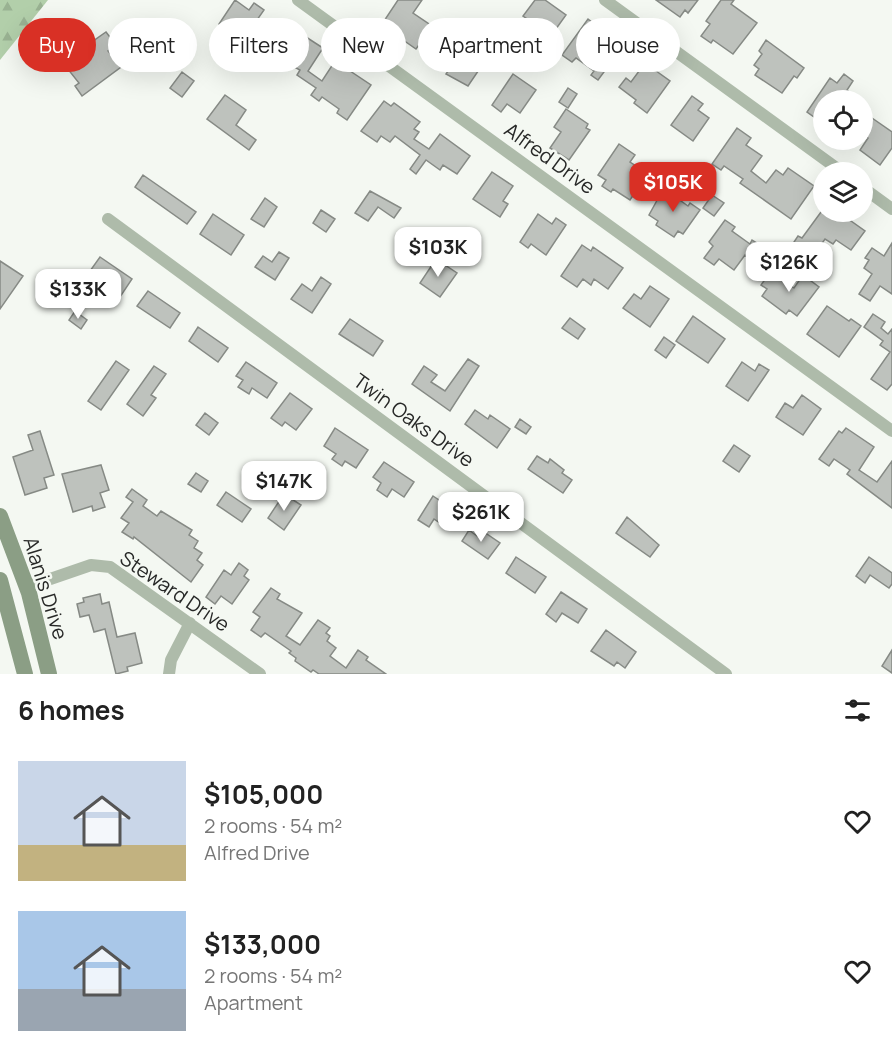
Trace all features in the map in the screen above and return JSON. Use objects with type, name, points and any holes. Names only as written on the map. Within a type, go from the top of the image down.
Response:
[{"type":"main road","name":"Alanis Drive","points":[[0,516],[27,587],[49,674]]},
{"type":"main road","points":[[0,580],[25,674]]},
{"type":"street","name":"Alfred Drive","points":[[298,0],[892,431]]},
{"type":"street","points":[[605,0],[828,162]]},
{"type":"street","points":[[873,195],[892,209]]},
{"type":"street","name":"Twin Oaks Drive","points":[[108,219],[726,674]]},
{"type":"street","name":"Alfred Drive","points":[[866,411],[892,422]]},
{"type":"street","name":"Steward Drive","points":[[27,587],[91,565],[110,567],[260,674]]},
{"type":"street","points":[[169,674],[171,660],[190,623]]},
{"type":"green space","points":[[0,0],[48,0],[34,18],[18,18],[18,38],[0,60]]},
{"type":"building","points":[[235,0],[249,10],[254,3],[264,10],[258,18],[223,18]]},
{"type":"building","points":[[398,0],[422,0],[413,13],[420,18],[418,18],[418,46],[416,49],[406,42],[406,18],[386,18]]},
{"type":"building","points":[[535,0],[545,0],[566,15],[564,18],[526,18],[523,16]]},
{"type":"building","points":[[656,0],[698,0],[688,13],[685,10],[680,17]]},
{"type":"building","points":[[721,0],[734,0],[731,4],[757,23],[733,54],[713,40],[711,43],[701,36],[710,24],[706,21]]},
{"type":"building","points":[[106,32],[108,35],[108,72],[114,72],[82,96],[75,86],[79,83],[70,72],[96,72],[96,39]]},
{"type":"building","points":[[576,36],[576,58],[572,62],[564,56],[564,52]]},
{"type":"building","points":[[309,39],[321,47],[321,51],[309,69]]},
{"type":"building","points":[[766,40],[804,68],[797,78],[794,76],[782,93],[755,75],[759,69],[754,65],[762,54],[759,51]]},
{"type":"building","points":[[182,72],[194,81],[182,97],[170,88]]},
{"type":"building","points":[[299,72],[309,72],[322,81],[328,72],[352,72],[371,85],[347,120],[337,113],[339,109],[322,97],[319,101],[311,95],[316,88],[297,75]]},
{"type":"building","points":[[447,72],[478,72],[468,86],[446,74]]},
{"type":"building","points":[[593,72],[604,72],[598,80],[591,75]]},
{"type":"building","points":[[638,72],[658,72],[670,81],[647,113],[634,103],[636,100],[619,87],[626,78],[631,82]]},
{"type":"building","points":[[513,74],[536,90],[520,113],[507,104],[501,112],[492,105]]},
{"type":"building","points":[[844,74],[853,81],[847,90],[822,90],[830,78],[837,83]]},
{"type":"building","points":[[568,88],[577,94],[568,108],[559,102]]},
{"type":"building","points":[[225,95],[246,110],[236,125],[256,140],[249,150],[207,119]]},
{"type":"building","points":[[692,96],[703,104],[698,110],[709,118],[693,141],[671,125]]},
{"type":"building","points":[[384,101],[391,106],[394,103],[420,122],[414,129],[419,132],[414,139],[429,149],[440,134],[470,156],[457,174],[443,165],[440,170],[426,160],[416,174],[410,169],[420,155],[395,136],[390,142],[381,136],[377,142],[361,131]]},
{"type":"building","points":[[813,103],[813,116],[807,112]]},
{"type":"building","points":[[566,109],[588,124],[586,128],[590,130],[569,160],[550,148],[561,132],[554,127]]},
{"type":"building","points":[[873,119],[892,132],[892,148],[880,165],[860,150],[873,150]]},
{"type":"building","points":[[737,128],[751,138],[746,145],[762,156],[751,171],[766,183],[776,170],[783,175],[788,168],[813,187],[791,219],[740,183],[743,179],[724,166],[721,170],[712,164]]},
{"type":"building","points":[[619,144],[635,155],[630,162],[639,168],[634,174],[645,181],[642,186],[646,189],[639,199],[634,194],[630,200],[613,189],[611,192],[602,186],[606,180],[598,175]]},
{"type":"building","points":[[492,172],[513,186],[503,201],[508,204],[500,217],[473,199]]},
{"type":"building","points":[[143,175],[196,212],[187,224],[135,187]]},
{"type":"building","points":[[666,184],[673,189],[670,193],[688,206],[690,203],[700,210],[683,234],[678,231],[674,237],[656,225],[658,221],[649,215]]},
{"type":"building","points":[[370,191],[401,208],[394,218],[378,207],[368,221],[355,213]]},
{"type":"building","points":[[712,195],[724,203],[714,216],[703,208]]},
{"type":"building","points":[[265,198],[277,207],[264,227],[251,219]]},
{"type":"building","points":[[321,210],[335,219],[326,232],[313,223]]},
{"type":"building","points":[[213,214],[244,235],[231,255],[200,234]]},
{"type":"building","points":[[538,214],[552,224],[556,218],[566,225],[546,255],[531,244],[528,248],[520,242]]},
{"type":"building","points":[[725,220],[735,227],[732,231],[750,244],[752,240],[760,245],[750,259],[745,255],[734,270],[719,259],[714,265],[704,258],[713,246],[709,242]]},
{"type":"building","points":[[814,222],[852,222],[865,231],[851,250],[836,240],[833,244],[825,239],[811,259],[792,245],[798,236],[802,238]]},
{"type":"building","points":[[892,243],[892,294],[880,286],[870,301],[859,294],[872,274],[864,268],[869,260],[865,258],[872,248],[884,256]]},
{"type":"building","points":[[582,245],[591,251],[593,247],[623,268],[608,289],[594,279],[591,285],[583,279],[577,287],[561,276]]},
{"type":"building","points":[[279,252],[289,258],[275,280],[255,267],[263,256],[272,262]]},
{"type":"building","points":[[100,257],[132,279],[120,297],[101,284],[104,280],[90,271]]},
{"type":"building","points":[[436,259],[457,273],[440,297],[420,283]]},
{"type":"building","points":[[0,261],[23,276],[0,309]]},
{"type":"building","points":[[771,271],[794,288],[803,275],[819,287],[797,316],[789,310],[786,314],[762,296],[767,289],[761,285]]},
{"type":"building","points":[[321,277],[331,284],[312,313],[291,299],[302,284],[312,291]]},
{"type":"building","points":[[650,286],[669,299],[650,327],[623,308],[634,294],[641,299]]},
{"type":"building","points":[[148,291],[180,313],[170,328],[137,306]]},
{"type":"building","points":[[827,306],[861,326],[839,357],[807,334]]},
{"type":"building","points":[[75,311],[87,320],[81,329],[69,320]]},
{"type":"building","points":[[873,314],[885,322],[881,328],[888,334],[892,329],[892,384],[887,390],[871,379],[890,352],[880,345],[883,341],[864,327]]},
{"type":"building","points":[[693,316],[725,339],[708,363],[676,341]]},
{"type":"building","points":[[570,318],[585,329],[578,339],[562,328]]},
{"type":"building","points":[[350,319],[383,341],[373,356],[339,334]]},
{"type":"building","points":[[198,327],[228,348],[218,362],[189,341]]},
{"type":"building","points":[[664,337],[675,345],[666,358],[655,350]]},
{"type":"building","points":[[468,359],[479,366],[450,411],[412,384],[424,366],[437,375],[431,382],[445,391]]},
{"type":"building","points":[[116,361],[129,370],[101,410],[88,401]]},
{"type":"building","points":[[246,362],[277,383],[267,398],[252,388],[249,394],[238,387],[243,380],[236,376]]},
{"type":"building","points":[[742,362],[755,371],[759,364],[769,370],[748,401],[726,386]]},
{"type":"building","points":[[154,366],[166,374],[151,395],[156,398],[143,416],[127,404]]},
{"type":"building","points":[[290,393],[312,409],[296,430],[285,422],[282,426],[271,418]]},
{"type":"building","points":[[802,395],[821,409],[803,435],[776,417],[785,403],[793,408]]},
{"type":"building","points":[[475,410],[488,419],[490,415],[510,429],[497,448],[465,424]]},
{"type":"building","points":[[205,413],[218,423],[209,435],[196,425]]},
{"type":"building","points":[[520,419],[531,427],[526,434],[515,427]]},
{"type":"building","points":[[335,428],[368,450],[356,468],[345,461],[342,466],[332,459],[336,454],[324,446]]},
{"type":"building","points":[[846,428],[874,447],[859,470],[877,482],[892,461],[892,508],[847,474],[850,470],[834,459],[829,466],[819,459],[839,431],[842,433]]},
{"type":"building","points":[[40,431],[54,475],[44,478],[47,488],[25,495],[13,457],[33,450],[28,435]]},
{"type":"building","points":[[734,445],[750,456],[739,472],[723,461]]},
{"type":"building","points":[[537,456],[548,463],[550,459],[564,470],[562,473],[572,480],[563,493],[528,469]]},
{"type":"building","points":[[384,462],[414,482],[404,497],[392,489],[387,497],[377,490],[381,483],[373,477]]},
{"type":"building","points":[[101,465],[109,490],[100,493],[105,507],[93,511],[92,506],[73,512],[62,474]]},
{"type":"building","points":[[301,466],[315,475],[307,486],[293,476]]},
{"type":"building","points":[[196,473],[208,481],[201,492],[188,484]]},
{"type":"building","points":[[132,489],[147,500],[143,506],[157,516],[161,511],[192,530],[189,535],[198,541],[194,548],[202,553],[197,560],[203,565],[191,582],[134,537],[133,539],[122,532],[129,523],[121,518],[133,502],[126,497]]},
{"type":"building","points":[[226,492],[251,509],[242,522],[217,505]]},
{"type":"building","points":[[284,494],[301,505],[284,530],[268,518]]},
{"type":"building","points":[[433,496],[457,512],[447,528],[434,519],[429,527],[418,520]]},
{"type":"building","points":[[627,517],[659,545],[650,557],[616,533]]},
{"type":"building","points":[[469,530],[477,536],[481,530],[500,543],[488,559],[462,541]]},
{"type":"building","points":[[516,557],[546,577],[535,593],[506,573]]},
{"type":"building","points":[[869,557],[892,573],[892,584],[889,588],[870,575],[865,583],[856,576]]},
{"type":"building","points":[[239,563],[248,570],[244,576],[249,580],[232,604],[221,596],[215,604],[206,597],[224,570],[231,575]]},
{"type":"building","points":[[271,588],[280,594],[277,599],[302,613],[286,636],[300,645],[318,620],[330,628],[326,633],[330,636],[327,641],[336,648],[330,656],[346,668],[358,650],[368,657],[366,660],[386,674],[319,674],[313,670],[311,672],[295,661],[296,658],[289,653],[291,651],[265,633],[261,637],[251,630],[260,617],[253,612]]},
{"type":"building","points":[[561,592],[587,609],[578,623],[562,613],[556,622],[546,614]]},
{"type":"building","points":[[100,594],[102,604],[109,602],[117,637],[135,633],[142,663],[127,667],[128,671],[116,674],[105,629],[94,632],[89,615],[80,617],[77,604],[84,602],[83,598]]},
{"type":"building","points":[[606,630],[636,652],[625,668],[617,662],[614,666],[591,651]]},
{"type":"building","points":[[892,650],[892,673],[882,666]]}]
